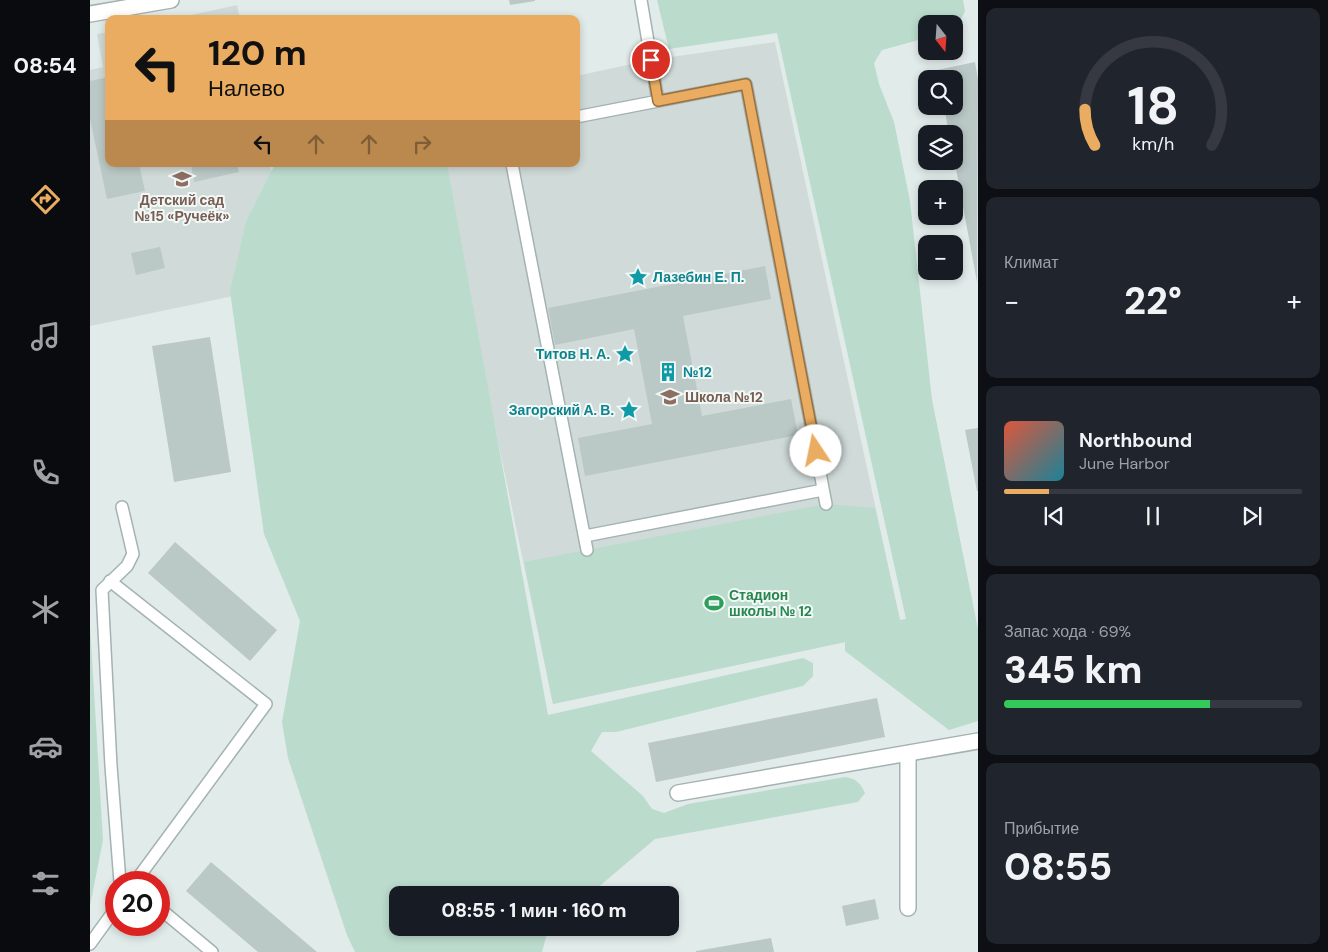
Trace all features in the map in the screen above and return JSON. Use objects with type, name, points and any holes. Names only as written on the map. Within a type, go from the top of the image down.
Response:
[{"type":"street","points":[[90,14],[171,0]]},
{"type":"street","points":[[678,793],[978,741]]},
{"type":"street","points":[[908,753],[908,908]]},
{"type":"lane","points":[[641,0],[658,101]]},
{"type":"lane","points":[[580,115],[746,84],[826,504]]},
{"type":"lane","points":[[513,167],[587,550]]},
{"type":"lane","points":[[585,536],[823,490]]},
{"type":"lane","points":[[119,871],[111,766],[102,590],[127,566],[133,554],[122,507]]},
{"type":"lane","points":[[110,581],[266,704],[143,871]]},
{"type":"lane","points":[[170,917],[212,952]]},
{"type":"lane","points":[[90,944],[105,923]]},
{"type":"shaded area","points":[[237,5],[239,15],[191,15]]},
{"type":"shaded area","name":"Детский сад №15 «Ручеёк»","points":[[105,33],[105,167],[271,167],[276,194],[243,294],[90,326],[90,70],[103,67],[97,34]]},
{"type":"shaded area","name":"Школа №12","points":[[775,42],[902,630],[553,704],[441,167],[580,167],[580,75],[651,60]]},
{"type":"green space","points":[[657,0],[963,0],[965,11],[963,15],[918,15],[918,40],[882,50],[874,63],[879,84],[894,122],[910,201],[932,400],[978,629],[978,721],[949,730],[845,651],[845,642],[553,704],[524,562],[826,504],[875,508],[900,620],[906,619],[777,33],[669,49]]},
{"type":"green space","points":[[274,167],[448,167],[548,715],[803,658],[813,663],[813,676],[803,686],[616,732],[602,732],[591,751],[643,796],[652,809],[664,813],[688,804],[845,777],[857,782],[863,789],[865,793],[858,802],[655,839],[600,886],[389,886],[389,936],[546,936],[542,952],[355,952],[347,935],[288,758],[282,722],[300,621],[264,534],[230,291],[246,222]]},
{"type":"green space","points":[[90,626],[103,840],[90,906]]},
{"type":"building","points":[[509,0],[535,0],[535,1],[510,5]]},
{"type":"building","points":[[975,62],[978,79],[977,282],[963,207],[963,180],[958,180],[956,170],[963,170],[963,125],[947,125],[946,115],[963,115],[963,70],[937,70]]},
{"type":"building","points":[[105,78],[105,167],[140,167],[145,191],[107,199],[90,119],[90,81]]},
{"type":"building","points":[[192,167],[238,167],[239,172],[194,182]]},
{"type":"building","points":[[160,247],[165,268],[136,275],[131,253]]},
{"type":"building","name":"№12","points":[[765,266],[771,299],[683,316],[702,416],[791,399],[798,435],[585,476],[578,438],[652,424],[634,329],[555,345],[548,308]]},
{"type":"building","points":[[210,337],[231,472],[174,482],[152,346]]},
{"type":"building","points":[[978,428],[978,491],[977,491],[965,430]]},
{"type":"building","points":[[175,542],[277,630],[250,661],[148,573]]},
{"type":"building","points":[[877,698],[885,737],[656,782],[648,743]]},
{"type":"building","points":[[211,862],[317,952],[258,952],[186,891]]},
{"type":"building","points":[[875,899],[879,919],[846,926],[842,906]]},
{"type":"building","points":[[771,938],[774,952],[696,952],[696,951]]},
{"type":"place","name":"Детский сад №15 «Ручеёк»","points":[[182,179]]},
{"type":"place","name":"Лазебин Е. П.","points":[[638,277]]},
{"type":"place","name":"Титов Н. А.","points":[[625,354]]},
{"type":"place","name":"№12","points":[[668,372]]},
{"type":"place","name":"Школа №12","points":[[670,397]]},
{"type":"place","name":"Загорский А. В.","points":[[629,410]]},
{"type":"place","name":"Стадион школы № 12","points":[[714,603]]},
{"type":"route","points":[[651,60],[658,101],[746,84],[816,451]]}]
